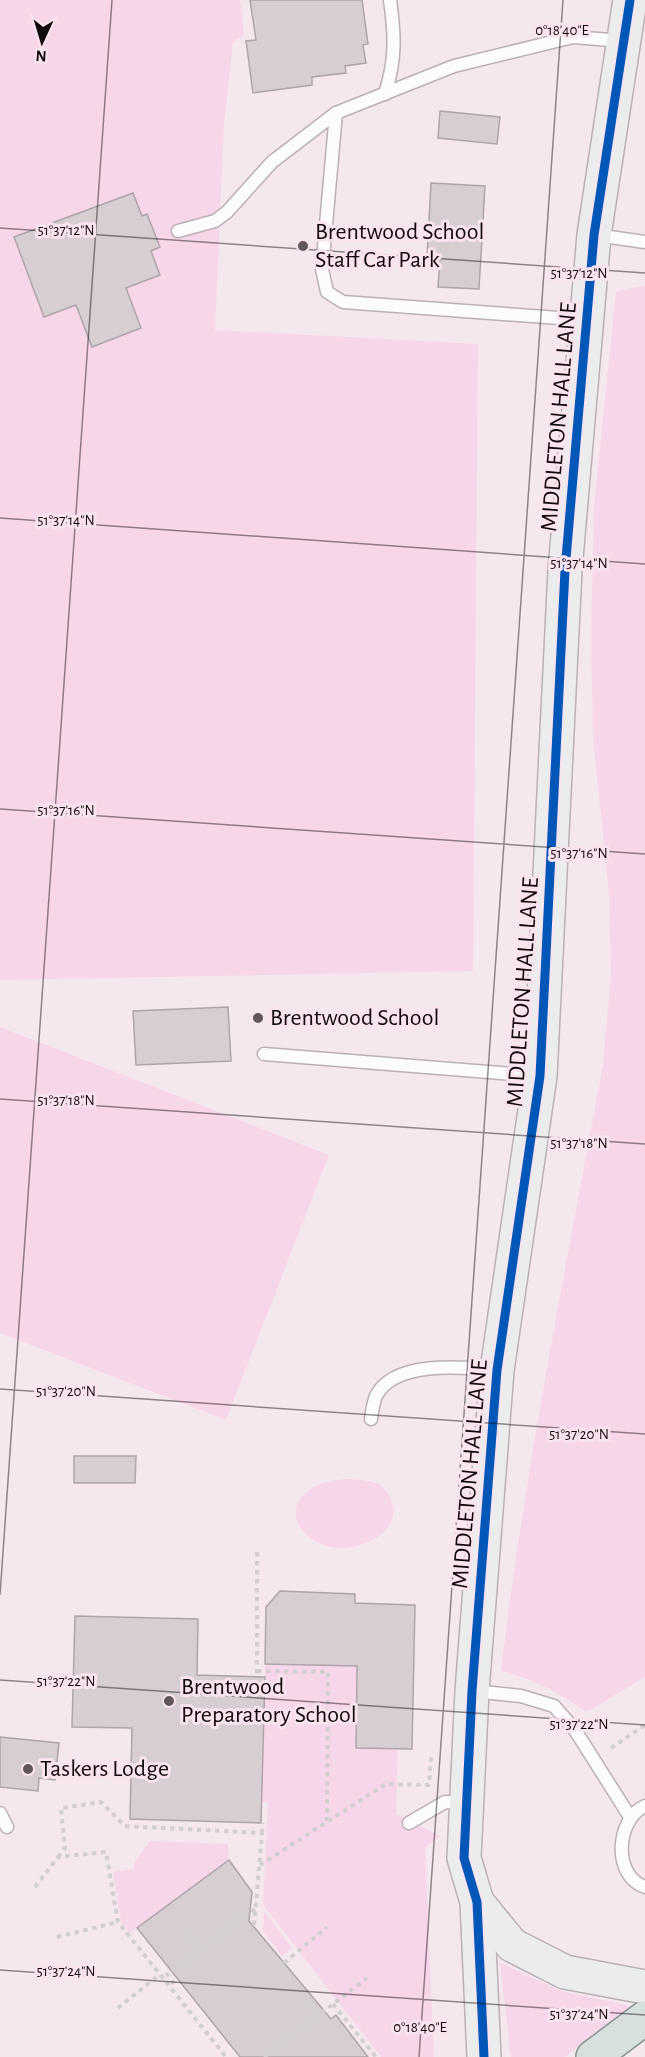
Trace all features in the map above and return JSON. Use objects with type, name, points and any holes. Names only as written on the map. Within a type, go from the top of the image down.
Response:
[{"type":"main road","points":[[593,2057],[645,2018]]},
{"type":"street","name":"MIDDLETON HALL LANE","points":[[484,2057],[477,1902],[464,1858],[472,1691],[497,1370],[540,1076],[565,570],[586,320],[594,235],[630,0]]},
{"type":"street","name":"MIDDLETON HALL LANE","points":[[477,1902],[513,1945],[565,1972],[645,1987]]},
{"type":"lane","points":[[385,94],[395,49],[390,0]]},
{"type":"lane","points":[[178,231],[215,221],[227,212],[272,162],[336,113],[454,66],[573,37],[624,41]]},
{"type":"lane","points":[[336,113],[322,268],[327,292],[343,302],[586,320]]},
{"type":"lane","points":[[594,235],[645,242]]},
{"type":"lane","points":[[264,1054],[540,1076]]},
{"type":"lane","points":[[371,1419],[376,1397],[381,1389],[393,1380],[412,1372],[435,1367],[497,1370]]},
{"type":"lane","points":[[472,1691],[521,1696],[554,1706],[575,1730],[630,1817]]},
{"type":"lane","points":[[409,1823],[445,1802],[467,1803]]},
{"type":"lane","points":[[645,1806],[630,1817],[621,1838],[627,1873],[645,1887]]},
{"type":"lane","points":[[0,1813],[6,1827]]},
{"type":"path","points":[[257,1552],[257,1674],[328,1672],[327,1822]]},
{"type":"path","points":[[594,1759],[645,1725]]},
{"type":"path","points":[[259,1866],[386,1784],[429,1785],[430,1759],[469,1760]]},
{"type":"path","points":[[35,1887],[65,1848],[61,1808],[101,1802],[125,1826],[262,1833]]},
{"type":"path","points":[[254,1927],[254,1906],[263,1823]]},
{"type":"path","points":[[58,1857],[106,1852],[118,1922],[226,2057]]},
{"type":"path","points":[[174,1983],[167,1974],[254,1906]]},
{"type":"path","points":[[57,1937],[118,1922]]},
{"type":"path","points":[[284,1963],[327,1927]]},
{"type":"path","points":[[187,1934],[199,1950]]},
{"type":"path","points":[[118,2008],[159,1975]]},
{"type":"path","points":[[264,2057],[367,1978]]},
{"type":"path","points":[[306,1999],[319,2015]]},
{"type":"path","points":[[333,2004],[375,2057]]},
{"type":"shaded area","points":[[0,0],[240,0],[244,35],[233,42],[224,124],[215,330],[478,344],[473,971],[0,980]]},
{"type":"shaded area","points":[[645,286],[645,1677],[587,1712],[546,1687],[501,1671],[534,1443],[603,1065],[611,974],[609,894],[593,738],[591,637],[594,506],[616,291]]},
{"type":"shaded area","points":[[0,1027],[329,1155],[226,1420],[0,1333]]},
{"type":"shaded area","points":[[346,1479],[371,1482],[383,1487],[392,1502],[393,1513],[391,1522],[377,1537],[357,1546],[337,1548],[314,1540],[305,1533],[298,1524],[297,1505],[303,1496],[314,1487]]},
{"type":"shaded area","points":[[265,1664],[357,1666],[356,1748],[398,1749],[396,1814],[440,1836],[425,1848],[434,2057],[381,2057],[263,1905],[268,1802],[262,1802]]},
{"type":"shaded area","points":[[150,1841],[228,1844],[229,1860],[130,1933],[121,1922],[113,1872],[134,1869],[134,1863]]},
{"type":"shaded area","points":[[264,1911],[292,1948],[282,1956],[263,1931]]},
{"type":"shaded area","points":[[500,1963],[561,1991],[631,2006],[565,2057],[511,2057]]},
{"type":"building","points":[[250,0],[362,0],[368,44],[363,45],[366,63],[345,66],[346,73],[312,77],[312,85],[253,93],[246,41],[256,40]]},
{"type":"building","points":[[440,111],[500,117],[497,144],[438,138]]},
{"type":"building","points":[[431,183],[485,186],[479,289],[438,287],[440,257],[427,256]]},
{"type":"building","points":[[133,193],[142,216],[147,214],[160,247],[151,251],[160,275],[126,288],[141,328],[92,347],[76,305],[44,317],[14,237]]},
{"type":"building","points":[[228,1007],[231,1061],[136,1065],[133,1011]]},
{"type":"building","points":[[74,1456],[136,1456],[135,1483],[74,1483]]},
{"type":"building","points":[[280,1591],[355,1594],[355,1603],[415,1605],[412,1749],[356,1748],[357,1666],[265,1664],[266,1607]]},
{"type":"building","name":"Brentwood Preparatory School","points":[[75,1616],[198,1619],[197,1675],[265,1677],[261,1823],[130,1819],[132,1728],[72,1727]]},
{"type":"building","name":"Taskers Lodge","points":[[0,1737],[59,1743],[55,1780],[39,1778],[38,1791],[0,1787]]},
{"type":"building","points":[[229,1860],[252,1892],[249,1921],[331,2019],[336,2015],[368,2057],[240,2057],[137,1928]]},
{"type":"cycle path","points":[[484,2057],[477,1902],[464,1858],[472,1691],[497,1370],[540,1076],[565,570],[594,235],[630,0]]},
{"type":"place","name":"Brentwood School Staff Car Park","points":[[303,246]]},
{"type":"place","name":"Brentwood School","points":[[258,1018]]},
{"type":"place","name":"Brentwood Preparatory School","points":[[169,1701]]},
{"type":"place","name":"Taskers Lodge","points":[[28,1769]]}]
